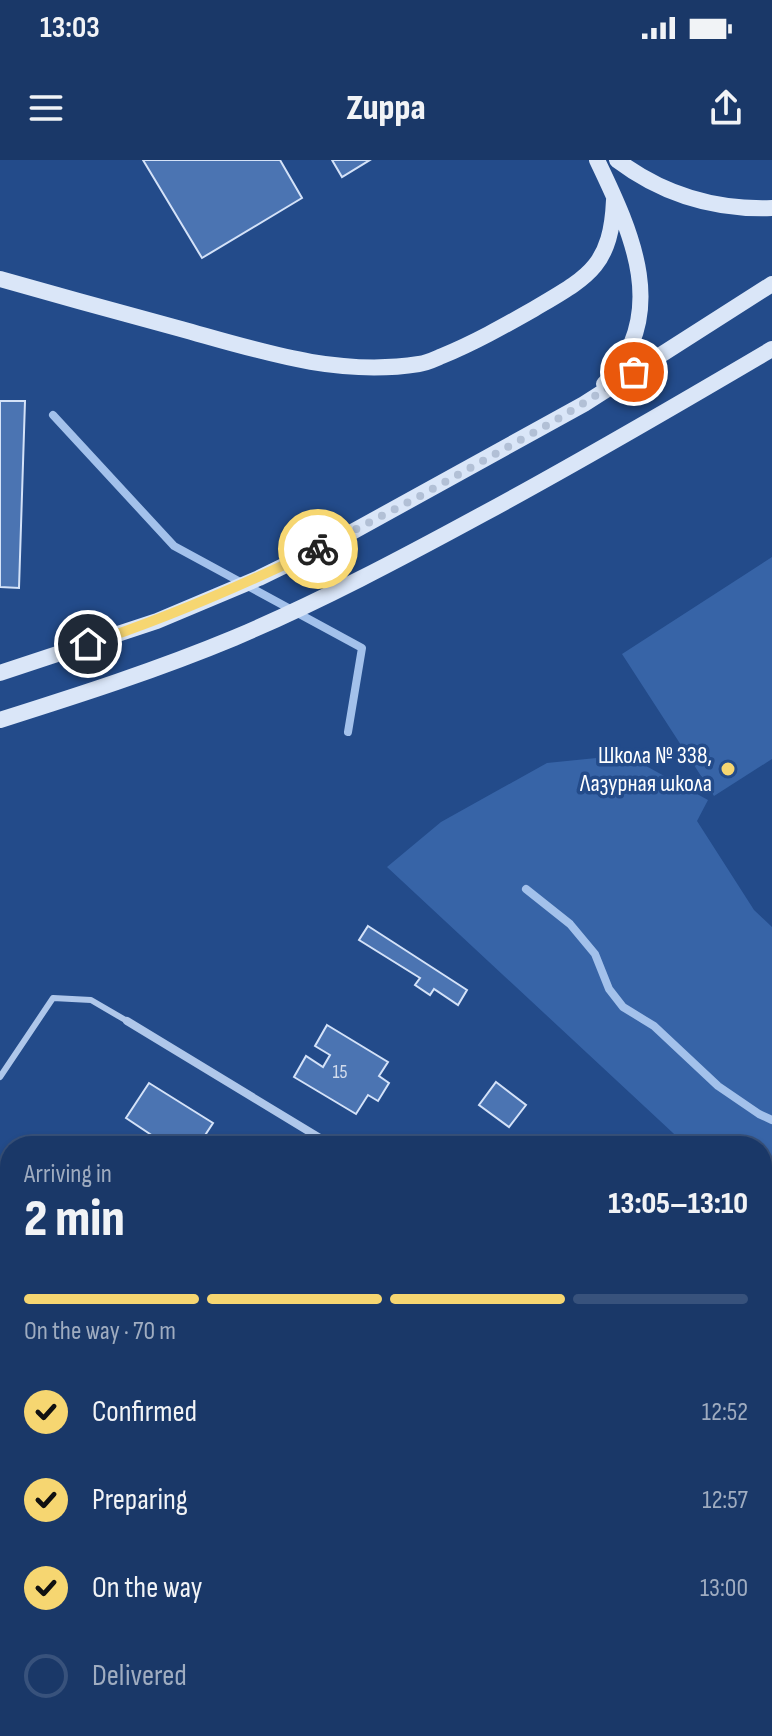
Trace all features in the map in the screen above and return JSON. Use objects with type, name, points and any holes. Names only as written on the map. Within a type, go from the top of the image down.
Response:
[{"type":"main road","points":[[584,404],[615,373],[628,353],[642,303],[637,257],[597,160]]},
{"type":"main road","points":[[617,160],[670,192],[716,205],[772,208]]},
{"type":"main road","points":[[0,279],[279,357],[355,369],[422,364],[502,327],[585,276],[599,261],[608,244],[613,226],[614,200]]},
{"type":"main road","points":[[0,673],[157,621],[259,578],[343,537],[584,404],[772,284]]},
{"type":"main road","points":[[0,720],[132,677],[234,638],[337,591],[572,466],[772,349]]},
{"type":"street","points":[[127,1021],[317,1136]]},
{"type":"lane","points":[[0,1077],[53,998],[91,1000],[127,1021]]},
{"type":"shaded area","name":"Школа № 338, Лазурная школа","points":[[772,557],[772,759],[714,796],[622,654]]},
{"type":"shaded area","points":[[626,755],[708,800],[697,821],[754,910],[772,927],[772,1136],[676,1136],[387,867],[441,822],[547,763]]},
{"type":"building","points":[[143,160],[280,160],[302,198],[202,258]]},
{"type":"building","points":[[332,160],[370,160],[342,177]]},
{"type":"building","points":[[0,401],[25,401],[19,588],[0,587]]},
{"type":"building","points":[[368,926],[467,990],[458,1005],[434,989],[430,995],[415,985],[420,978],[359,940]]},
{"type":"building","points":[[327,1025],[388,1062],[379,1076],[389,1083],[378,1101],[368,1095],[356,1114],[294,1077],[306,1056],[323,1067],[330,1055],[315,1046]]},
{"type":"building","points":[[496,1082],[526,1105],[509,1127],[479,1105]]},
{"type":"building","points":[[149,1083],[213,1123],[205,1136],[153,1136],[126,1118]]},
{"type":"waterway","points":[[53,415],[174,546],[362,648],[348,732]]},
{"type":"waterway","points":[[526,889],[570,924],[595,954],[609,989],[623,1007],[654,1026],[718,1086],[772,1120]]},
{"type":"way so far","points":[[318,549],[556,420],[634,372]]},
{"type":"place","name":"Школа № 338, Лазурная школа","points":[[728,769]]},
{"type":"route","points":[[88,644],[157,621],[318,549]]}]
